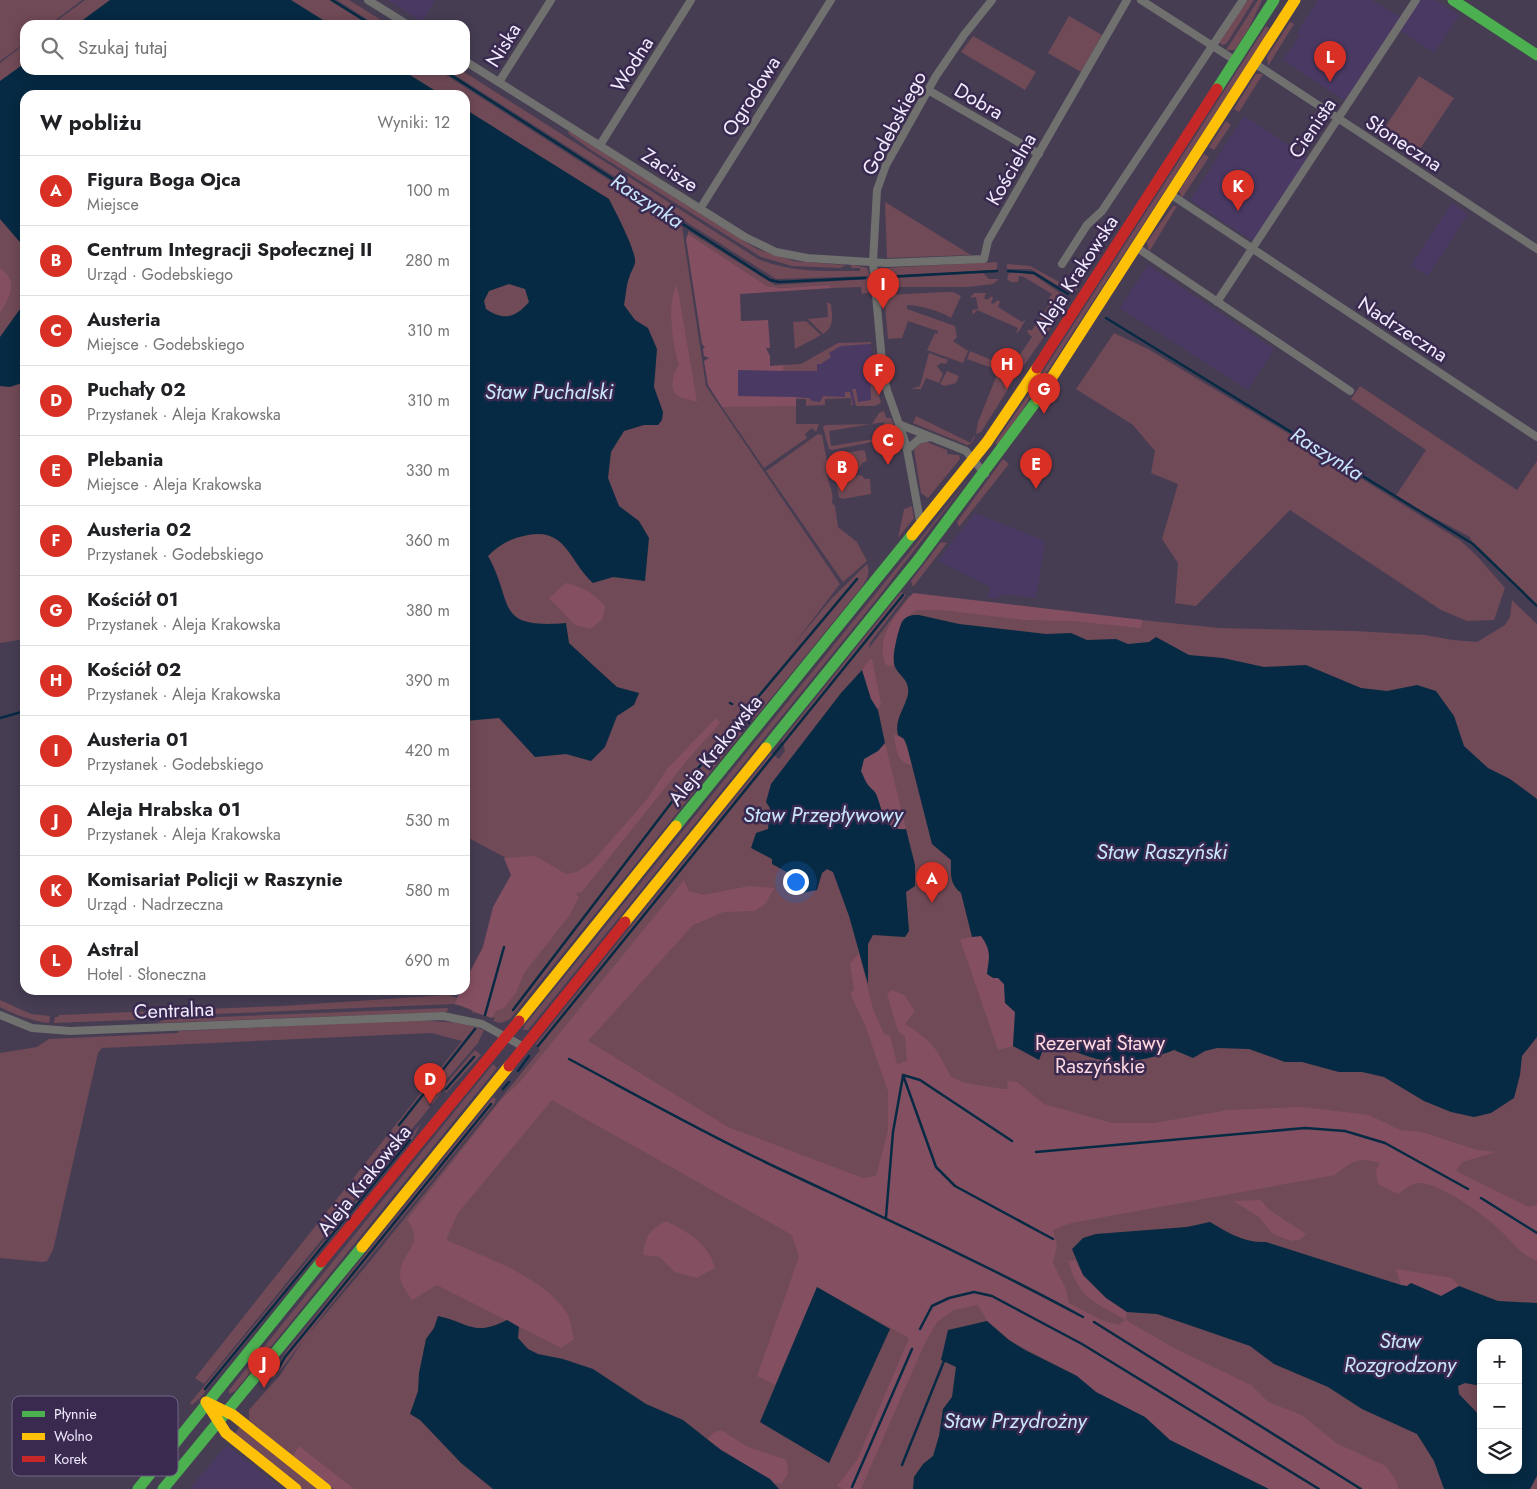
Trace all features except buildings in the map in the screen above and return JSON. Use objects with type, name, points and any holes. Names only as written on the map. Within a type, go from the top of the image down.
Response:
[{"type":"main road","name":"Aleja Krakowska","points":[[178,1438],[974,459],[1018,398],[1274,0]]},
{"type":"main road","name":"Aleja Krakowska","points":[[178,1471],[524,1047],[897,586],[985,474],[1041,394],[1295,0]]},
{"type":"main road","points":[[1453,0],[1537,56]]},
{"type":"main road","points":[[206,1402],[228,1411],[326,1489]]},
{"type":"main road","points":[[206,1402],[226,1433],[296,1489]]},
{"type":"main road","points":[[194,1418],[204,1428],[201,1443]]},
{"type":"main road","name":"Aleja Krakowska","points":[[138,1489],[148,1476]]},
{"type":"main road","name":"Aleja Krakowska","points":[[163,1489],[174,1476]]},
{"type":"street","points":[[368,0],[400,20]]},
{"type":"street","name":"Niska","points":[[499,82],[551,0]]},
{"type":"street","name":"Wodna","points":[[600,145],[691,0]]},
{"type":"street","name":"Ogrodowa","points":[[700,209],[830,0]]},
{"type":"street","name":"Godebskiego","points":[[921,526],[901,425],[886,390],[883,373],[873,262],[877,190],[886,165],[928,90],[964,36],[992,0]]},
{"type":"street","name":"Kościelna","points":[[873,262],[889,264],[984,259],[988,241],[1126,0]]},
{"type":"street","points":[[1141,0],[1236,61]]},
{"type":"street","points":[[1062,264],[1087,225],[1102,211],[1211,45],[1243,0]]},
{"type":"street","name":"Cienista","points":[[1251,248],[1416,0]]},
{"type":"street","name":"Słoneczna","points":[[1254,63],[1537,249]]},
{"type":"street","name":"Zacisze","points":[[470,64],[751,241],[776,252],[807,258],[873,262]]},
{"type":"street","name":"Dobra","points":[[928,90],[1039,154]]},
{"type":"street","name":"Nadrzeczna","points":[[1170,194],[1537,436]]},
{"type":"street","points":[[1136,247],[1350,391]]},
{"type":"street","points":[[1217,302],[1251,248]]},
{"type":"street","points":[[901,425],[966,451],[985,474]]},
{"type":"street","points":[[907,450],[918,440],[930,437]]},
{"type":"street","name":"Centralna","points":[[0,1015],[32,1028],[70,1031],[438,1016],[480,1023],[524,1047]]},
{"type":"shaded area","points":[[388,0],[435,0],[423,20],[419,20]]},
{"type":"shaded area","points":[[1318,0],[1372,0],[1400,17],[1346,102],[1283,60],[1300,35],[1297,33]]},
{"type":"shaded area","points":[[1419,0],[1435,0],[1459,15],[1434,53],[1400,30]]},
{"type":"shaded area","points":[[1244,116],[1309,158],[1253,241],[1190,200]]},
{"type":"shaded area","points":[[1452,203],[1468,214],[1428,276],[1411,265]]},
{"type":"shaded area","points":[[688,234],[767,286],[781,288],[828,285],[833,288],[740,294],[741,321],[768,320],[770,348],[766,348],[770,356],[770,366],[783,365],[783,371],[738,370],[738,396],[796,397],[796,406],[722,407],[708,385],[704,361],[709,358],[704,356],[703,349],[705,347],[702,344],[686,239]]},
{"type":"shaded area","points":[[1148,265],[1274,349],[1248,390],[1120,308]]},
{"type":"shaded area","points":[[0,268],[9,278],[11,289],[0,313]]},
{"type":"shaded area","points":[[677,285],[697,402],[677,395],[672,384],[679,365],[673,336],[671,313]]},
{"type":"shaded area","points":[[740,294],[741,321],[768,320],[770,348],[766,348],[770,356],[771,367],[801,364],[838,343],[871,342],[874,405],[851,405],[851,398],[830,398],[825,399],[825,405],[806,406],[806,399],[796,399],[796,406],[722,407],[708,385],[704,361],[709,358],[704,356],[703,349],[705,347],[702,344],[700,324]]},
{"type":"shaded area","points":[[975,513],[1045,541],[1036,598],[1001,594],[997,599],[988,598],[990,587],[938,561]]},
{"type":"shaded area","points":[[566,583],[587,591],[605,606],[603,619],[590,629],[575,625],[549,598]]},
{"type":"shaded area","points":[[913,593],[1143,620],[1140,628],[1072,621],[1024,620],[942,610],[916,610],[902,621],[893,653],[894,666],[886,665],[883,655],[885,635],[894,618]]},
{"type":"shaded area","points":[[872,659],[881,703],[878,710],[871,699],[862,670],[869,660]]},
{"type":"shaded area","points":[[716,718],[720,723],[689,758],[581,893],[578,892],[576,895],[579,897],[569,916],[524,973],[516,993],[504,1008],[496,1011],[492,1018],[454,1004],[458,995],[470,995],[470,972],[483,947],[493,907],[511,875],[504,858],[535,856],[566,874],[577,872],[593,861],[648,798],[667,769]]},
{"type":"shaded area","points":[[894,734],[904,739],[912,765],[907,764],[900,758],[896,749]]},
{"type":"shaded area","points":[[885,743],[906,829],[898,829],[888,823],[876,794],[867,783],[861,771],[864,759],[878,751]]},
{"type":"shaded area","points":[[684,880],[689,891],[704,895],[749,886],[774,888],[766,903],[755,911],[724,912],[693,925],[588,1041],[728,1127],[863,1178],[876,1176],[888,1130],[888,1091],[865,1025],[850,993],[854,990],[850,963],[859,953],[873,1009],[884,1034],[890,1036],[897,1064],[907,1061],[905,1036],[898,1031],[887,994],[892,990],[904,995],[915,1011],[905,1024],[933,1046],[951,1077],[965,1083],[1004,1089],[1008,1089],[1007,1081],[1017,1082],[1044,1104],[1112,1123],[1154,1123],[1228,1110],[1303,1107],[1369,1115],[1400,1130],[1422,1132],[1477,1150],[1496,1152],[1462,1162],[1456,1171],[1529,1207],[1537,1205],[1537,1261],[1521,1251],[1483,1216],[1452,1195],[1422,1183],[1415,1183],[1398,1194],[1378,1184],[1376,1170],[1380,1163],[1366,1160],[1356,1161],[1335,1175],[1071,1223],[1053,1230],[1057,1245],[1053,1263],[1066,1289],[1069,1303],[1101,1320],[1118,1325],[1126,1320],[1174,1348],[1251,1385],[1268,1402],[1302,1415],[1336,1443],[1386,1466],[1397,1482],[1398,1489],[1269,1489],[1170,1440],[1145,1417],[1096,1392],[1077,1376],[1009,1340],[987,1321],[978,1305],[954,1310],[937,1322],[924,1345],[861,1489],[843,1489],[837,1486],[857,1460],[909,1338],[817,1287],[775,1385],[757,1376],[799,1257],[792,1235],[552,1100],[458,1213],[446,1240],[512,1269],[544,1289],[557,1300],[567,1313],[574,1339],[561,1348],[437,1285],[412,1300],[402,1285],[400,1278],[401,1267],[414,1242],[412,1229],[407,1220],[501,1100],[520,1082]]},
{"type":"shaded area","points":[[981,936],[989,952],[987,969],[993,978],[998,978],[1004,984],[1005,1003],[1015,1012],[1013,1046],[998,1050],[960,939]]},
{"type":"shaded area","points":[[1261,1200],[1268,1209],[1306,1234],[1301,1239],[1291,1241],[1273,1234],[1259,1217],[1233,1201]]},
{"type":"shaded area","points":[[666,1221],[696,1239],[712,1259],[715,1268],[697,1278],[675,1272],[660,1257],[643,1255],[645,1243],[649,1235]]},
{"type":"shaded area","points":[[1075,1260],[1091,1283],[1127,1312],[1126,1320],[1097,1304],[1083,1292],[1068,1261]]},
{"type":"shaded area","points":[[1396,1269],[1452,1278],[1459,1286],[1442,1296],[1411,1283],[1407,1286],[1401,1285]]},
{"type":"shaded area","points":[[721,1430],[748,1447],[787,1460],[788,1474],[782,1483],[773,1483],[707,1440],[713,1433]]},
{"type":"shaded area","points":[[228,1446],[282,1489],[190,1489],[223,1449]]},
{"type":"shaded area","points":[[299,1446],[354,1489],[334,1489],[292,1456]]},
{"type":"green space","points":[[0,0],[82,0],[56,20],[20,20],[20,47],[0,61]]},
{"type":"green space","points":[[85,0],[329,0],[361,20],[58,20]]},
{"type":"green space","points":[[337,0],[349,0],[381,20],[368,20]]},
{"type":"green space","points":[[1248,0],[1254,0],[1227,43],[1223,45],[1219,43],[1219,40]]},
{"type":"green space","points":[[1258,0],[1262,0],[1249,28],[1235,50],[1226,50]]},
{"type":"green space","points":[[1069,16],[1102,35],[1081,72],[1048,53]]},
{"type":"green space","points":[[1290,22],[1294,24],[1268,66],[1267,57]]},
{"type":"green space","points":[[1266,26],[1269,28],[1265,37],[999,446],[995,443]]},
{"type":"green space","points":[[973,36],[1036,72],[1025,90],[961,52]]},
{"type":"green space","points":[[20,48],[20,75],[446,75],[469,90],[20,90],[20,640],[0,643],[0,63]]},
{"type":"green space","points":[[1256,74],[1263,74],[1239,112],[1234,109]]},
{"type":"green space","points":[[455,75],[469,75],[758,259],[770,264],[796,269],[860,271],[860,268],[852,268],[850,264],[867,268],[870,276],[776,279]]},
{"type":"green space","points":[[1419,76],[1454,98],[1414,158],[1380,135]]},
{"type":"green space","points":[[470,91],[682,227],[706,386],[840,584],[794,644],[832,598],[867,564],[868,567],[866,580],[861,588],[754,719],[747,717],[747,710],[744,709],[742,712],[745,721],[742,733],[510,1019],[501,1023],[493,1021],[495,1018],[472,1012],[519,881],[506,858],[470,839]]},
{"type":"green space","points":[[1226,121],[1231,125],[1214,150],[1209,147]]},
{"type":"green space","points":[[569,131],[757,249],[794,261],[846,265],[840,268],[792,266],[761,257],[588,148],[568,133]]},
{"type":"green space","points":[[1204,154],[1209,157],[1182,198],[1179,191]]},
{"type":"green space","points":[[885,202],[971,255],[887,258]]},
{"type":"green space","points":[[1173,206],[1177,206],[1149,252],[1147,242]]},
{"type":"green space","points":[[688,231],[775,285],[870,279],[871,292],[862,294],[861,287],[833,288],[828,285],[781,288],[767,286],[688,234]]},
{"type":"green space","points":[[997,262],[997,270],[885,276],[884,268]]},
{"type":"green space","points":[[1007,264],[1030,266],[1063,284],[1078,288],[1074,294],[1069,293],[1031,269],[1007,269]]},
{"type":"green space","points":[[1019,272],[1034,275],[1070,300],[1022,368],[1013,365],[1017,359],[1012,355],[1019,356],[1032,337],[1027,332],[1032,330],[1051,302],[1048,299],[1052,294],[1024,277],[1019,276],[1018,282],[1011,282],[1007,279],[1009,273]]},
{"type":"green space","points":[[983,273],[989,279],[999,279],[993,284],[967,287],[884,287],[882,279]]},
{"type":"green space","points":[[953,292],[961,296],[951,318],[924,307],[907,305],[907,309],[955,326],[957,337],[953,341],[968,351],[963,363],[927,350],[935,333],[937,334],[938,331],[908,321],[902,338],[888,339],[884,295]]},
{"type":"green space","points":[[974,293],[986,293],[984,298],[987,300],[992,296],[991,303],[993,304],[998,300],[1000,302],[998,307],[1022,322],[1026,319],[1019,331],[1016,333],[1018,328],[977,310],[973,315],[972,310],[978,309],[976,297],[970,298]]},
{"type":"green space","points":[[827,302],[831,304],[832,321],[827,331],[823,334],[808,319],[828,317]]},
{"type":"green space","points":[[806,321],[821,335],[795,349],[793,322]]},
{"type":"green space","points":[[1114,333],[1148,349],[1319,452],[1461,541],[1505,588],[1494,620],[1467,621],[1441,610],[1290,510],[1196,606],[1175,603],[1178,563],[1162,539],[1178,484],[1151,473],[1155,451],[1133,425],[1076,389]]},
{"type":"green space","points":[[871,342],[871,344],[841,346],[829,353],[831,357],[821,364],[817,364],[817,371],[783,371],[783,365],[801,364],[838,343]]},
{"type":"green space","points":[[970,351],[996,362],[995,369],[967,359]]},
{"type":"green space","points":[[929,353],[948,360],[946,364],[941,363],[937,366],[943,374],[939,383],[926,378],[921,389],[911,389],[920,386]]},
{"type":"green space","points":[[1005,366],[1017,375],[981,432],[976,434],[978,422],[999,370]]},
{"type":"green space","points":[[947,371],[959,376],[956,383],[945,386],[940,384]]},
{"type":"green space","points":[[870,374],[873,374],[881,403],[875,406],[856,406],[852,389],[856,389],[858,402],[871,400]]},
{"type":"green space","points":[[1360,386],[1517,490],[1537,461],[1537,605],[1473,544],[1470,537],[1395,497],[1426,450],[1351,399]]},
{"type":"green space","points":[[845,392],[850,392],[853,405],[851,405],[851,398],[825,399],[825,405],[806,406],[806,399],[796,399],[796,397],[809,398],[812,401],[820,402],[823,396],[845,397]]},
{"type":"green space","points":[[781,404],[796,406],[796,424],[819,424],[816,432],[812,428],[805,434],[807,438],[764,468],[722,407]]},
{"type":"green space","points":[[884,411],[886,418],[891,418],[898,437],[829,449],[823,427],[825,425],[872,424],[879,413]],"holes":[[[884,422],[886,437],[831,446],[829,431]]]},
{"type":"green space","points":[[916,416],[971,443],[975,437],[971,444],[967,445],[913,423]]},
{"type":"green space","points":[[818,434],[822,435],[829,472],[827,475],[838,527],[857,542],[867,561],[843,582],[766,471]]},
{"type":"green space","points":[[927,442],[947,450],[947,454],[959,455],[960,459],[928,498],[921,493],[914,450],[919,444]]},
{"type":"green space","points":[[865,451],[867,461],[862,463],[859,469],[836,473],[833,471],[830,457]]},
{"type":"green space","points":[[1003,459],[1009,464],[959,527],[957,522]]},
{"type":"green space","points":[[861,475],[865,479],[870,479],[871,494],[842,499],[839,497],[836,482],[838,479]]},
{"type":"green space","points":[[968,480],[876,600],[528,1030],[523,1030],[525,1025]]},
{"type":"green space","points":[[912,506],[914,518],[898,538],[904,509]]},
{"type":"green space","points":[[941,542],[947,543],[913,587],[911,581]]},
{"type":"green space","name":"Rezerwat Stawy Raszyńskie","points":[[901,592],[906,595],[870,643],[869,648],[909,596],[1219,628],[1355,631],[1425,635],[1477,642],[1505,625],[1510,617],[1512,600],[1537,624],[1537,1489],[345,1489],[296,1450],[292,1456],[249,1420],[249,1410],[280,1375],[305,1338],[367,1265],[540,1050],[536,1044],[771,753],[779,759],[785,751],[782,740]]},
{"type":"green space","points":[[448,995],[457,998],[454,1004],[167,1016],[155,1019],[54,1023],[55,1017],[59,1015],[281,1006]]},
{"type":"green space","points":[[0,1000],[31,1014],[50,1016],[49,1023],[30,1019],[6,1010],[0,1007]]},
{"type":"green space","points":[[448,1008],[447,1012],[156,1023],[168,1019]]},
{"type":"green space","points":[[418,1020],[460,1023],[484,1030],[478,1043],[441,1086],[441,1093],[433,1104],[430,1102],[428,1104],[430,1107],[204,1384],[195,1378],[462,1041],[431,1033],[102,1048],[98,1053],[53,1250],[47,1261],[43,1262],[0,1258],[0,1053],[37,1047],[49,1039]]},
{"type":"green space","points":[[475,1050],[481,1055],[446,1093],[443,1087]]},
{"type":"green space","points":[[493,1064],[497,1068],[235,1391],[229,1394],[229,1390]]},
{"type":"green space","points":[[493,1097],[496,1099],[494,1104],[326,1311],[275,1377],[269,1379],[286,1352]]},
{"type":"green space","points":[[421,1123],[412,1140],[199,1399],[192,1405],[190,1403]]},
{"type":"green space","points":[[240,1426],[321,1489],[302,1489],[235,1434]]},
{"type":"water","points":[[110,0],[291,0],[323,20],[83,20]]},
{"type":"water","points":[[20,67],[20,75],[410,75],[434,90],[20,90],[20,242],[0,219],[0,81]]},
{"type":"water","name":"Staw Puchalski","points":[[470,112],[609,199],[625,231],[635,258],[628,281],[624,305],[635,320],[648,328],[657,349],[654,387],[663,412],[662,420],[658,425],[644,425],[624,431],[611,452],[608,478],[619,506],[639,521],[649,538],[645,581],[613,577],[593,583],[566,548],[551,537],[541,534],[528,535],[511,540],[501,545],[488,556],[505,600],[516,617],[527,622],[543,624],[566,623],[569,643],[617,687],[639,693],[634,705],[617,716],[605,747],[591,761],[566,754],[535,757],[499,718],[470,721]],"holes":[[[509,284],[525,289],[529,302],[519,312],[504,316],[492,313],[486,309],[484,301],[489,291]]]},
{"type":"water","points":[[20,309],[20,384],[10,387],[0,386],[0,337]]},
{"type":"water","name":"Staw Raszyński","points":[[919,615],[959,624],[1046,634],[1071,633],[1087,640],[1116,639],[1128,644],[1149,642],[1156,637],[1189,655],[1223,658],[1264,667],[1306,665],[1361,688],[1387,691],[1417,685],[1436,691],[1454,716],[1464,746],[1488,768],[1510,779],[1537,799],[1537,1037],[1522,1056],[1520,1075],[1514,1098],[1491,1113],[1474,1117],[1451,1112],[1424,1101],[1384,1077],[1362,1072],[1339,1072],[1302,1062],[1285,1062],[1249,1049],[1217,1048],[1205,1051],[1193,1058],[1174,1050],[1154,1057],[1133,1061],[1111,1061],[1100,1060],[1046,1042],[1039,1060],[1013,1046],[1015,1012],[1005,1003],[1004,984],[998,978],[993,978],[987,974],[988,950],[981,936],[972,937],[961,893],[954,886],[951,860],[932,844],[907,746],[904,739],[898,735],[897,724],[907,699],[908,685],[895,667],[896,644],[902,622],[910,616]]},
{"type":"water","name":"Staw Przepływowy","points":[[862,670],[871,699],[878,710],[885,743],[878,751],[864,759],[861,771],[867,783],[876,794],[888,823],[898,829],[906,829],[915,865],[915,886],[906,892],[909,931],[905,937],[873,935],[868,944],[868,984],[849,916],[833,872],[827,869],[822,873],[817,890],[802,893],[798,890],[799,883],[796,877],[772,864],[772,859],[751,848],[756,833],[768,829],[770,808],[766,802],[771,784],[841,693]]},
{"type":"water","name":"Staw Rozgrodzony","points":[[1210,1222],[1244,1239],[1266,1242],[1401,1285],[1407,1286],[1411,1283],[1441,1296],[1459,1286],[1498,1301],[1537,1303],[1537,1476],[1530,1489],[1444,1489],[1434,1461],[1417,1434],[1362,1409],[1328,1387],[1274,1364],[1250,1346],[1157,1314],[1127,1312],[1106,1298],[1083,1275],[1072,1249],[1083,1238],[1096,1234],[1187,1227]]},
{"type":"water","points":[[817,1287],[890,1329],[829,1463],[760,1422]]},
{"type":"water","points":[[438,1316],[479,1328],[486,1328],[507,1320],[519,1327],[518,1338],[528,1349],[538,1354],[563,1359],[593,1369],[646,1404],[683,1420],[721,1450],[770,1479],[779,1489],[493,1489],[461,1463],[420,1420],[410,1414],[418,1391],[419,1373],[426,1339],[434,1328]]},
{"type":"water","name":"Staw Przydrożny","points":[[987,1321],[1009,1340],[1025,1350],[1077,1376],[1096,1392],[1145,1417],[1170,1440],[1269,1489],[913,1489],[914,1477],[923,1464],[933,1456],[939,1436],[943,1409],[952,1397],[956,1367],[941,1360],[948,1330]]},
{"type":"waterway","name":"Raszynka","points":[[332,0],[364,20]]},
{"type":"waterway","name":"Raszynka","points":[[451,75],[770,280],[779,282],[865,278]]},
{"type":"waterway","name":"Raszynka","points":[[883,277],[997,271]]},
{"type":"waterway","name":"Raszynka","points":[[1008,271],[1034,273],[1068,294]]},
{"type":"waterway","name":"Raszynka","points":[[1106,318],[1473,544],[1537,606]]},
{"type":"waterway","points":[[753,703],[857,579]]},
{"type":"waterway","points":[[538,1046],[903,595]]},
{"type":"waterway","points":[[741,709],[749,723]]},
{"type":"waterway","points":[[0,718],[20,712]]},
{"type":"waterway","points":[[513,1010],[694,773],[725,737],[734,732],[745,717]]},
{"type":"waterway","points":[[485,1015],[504,947]]},
{"type":"waterway","points":[[399,1125],[475,1029]]},
{"type":"waterway","points":[[518,1071],[529,1056]]},
{"type":"waterway","points":[[446,1089],[474,1057]]},
{"type":"waterway","points":[[569,1059],[730,1144],[972,1260],[1083,1317]]},
{"type":"waterway","points":[[903,1075],[936,1167],[955,1186],[1053,1239]]},
{"type":"waterway","points":[[903,1075],[920,1080],[1012,1141]]},
{"type":"waterway","points":[[886,1217],[893,1132],[903,1076]]},
{"type":"waterway","points":[[503,1089],[509,1082]]},
{"type":"waterway","points":[[276,1373],[285,1357],[491,1104]]},
{"type":"waterway","points":[[1036,1152],[1305,1128],[1345,1131],[1385,1143],[1468,1189]]},
{"type":"waterway","points":[[205,1389],[410,1140]]},
{"type":"waterway","points":[[1481,1198],[1537,1233]]},
{"type":"waterway","points":[[920,1329],[932,1306],[949,1298],[974,1292],[992,1296],[1082,1344],[1319,1489]]},
{"type":"waterway","points":[[1094,1322],[1361,1489]]},
{"type":"waterway","points":[[852,1487],[912,1349]]},
{"type":"waterway","points":[[902,1465],[944,1361]]},
{"type":"traffic: fast","points":[[1217,89],[1274,0]]},
{"type":"traffic: fast","points":[[1453,0],[1537,55]]},
{"type":"traffic: fast","points":[[766,748],[918,560],[1038,399]]},
{"type":"traffic: fast","points":[[676,826],[912,535]]},
{"type":"traffic: fast","points":[[178,1471],[362,1247]]},
{"type":"traffic: fast","points":[[178,1439],[321,1262]]},
{"type":"traffic: fast","points":[[138,1489],[148,1476]]},
{"type":"traffic: fast","points":[[163,1489],[174,1476]]},
{"type":"traffic: slow","points":[[1038,399],[1295,0]]},
{"type":"traffic: slow","points":[[912,535],[987,442],[1037,368]]},
{"type":"traffic: slow","points":[[625,922],[766,748]]},
{"type":"traffic: slow","points":[[519,1021],[676,826]]},
{"type":"traffic: slow","points":[[362,1247],[509,1066]]},
{"type":"traffic: slow","points":[[206,1402],[233,1415],[326,1489]]},
{"type":"traffic: slow","points":[[206,1402],[226,1433],[296,1489]]},
{"type":"traffic: jam","points":[[1037,368],[1217,89]]},
{"type":"traffic: jam","points":[[509,1066],[625,922]]},
{"type":"traffic: jam","points":[[321,1262],[519,1021]]},
{"type":"place","name":"Astral","points":[[1330,82]]},
{"type":"place","name":"Komisariat Policji w Raszynie","points":[[1238,211]]},
{"type":"place","name":"Austeria 01","points":[[883,309]]},
{"type":"place","name":"Kościół 02","points":[[1007,389]]},
{"type":"place","name":"Austeria 02","points":[[879,395]]},
{"type":"place","name":"Kościół 01","points":[[1044,414]]},
{"type":"place","name":"Austeria","points":[[888,465]]},
{"type":"place","name":"Plebania","points":[[1036,489]]},
{"type":"place","name":"Centrum Integracji Społecznej II","points":[[842,492]]},
{"type":"place","name":"Figura Boga Ojca","points":[[932,903]]},
{"type":"place","name":"Puchały 02","points":[[430,1104]]},
{"type":"place","name":"Aleja Hrabska 01","points":[[264,1388]]}]
